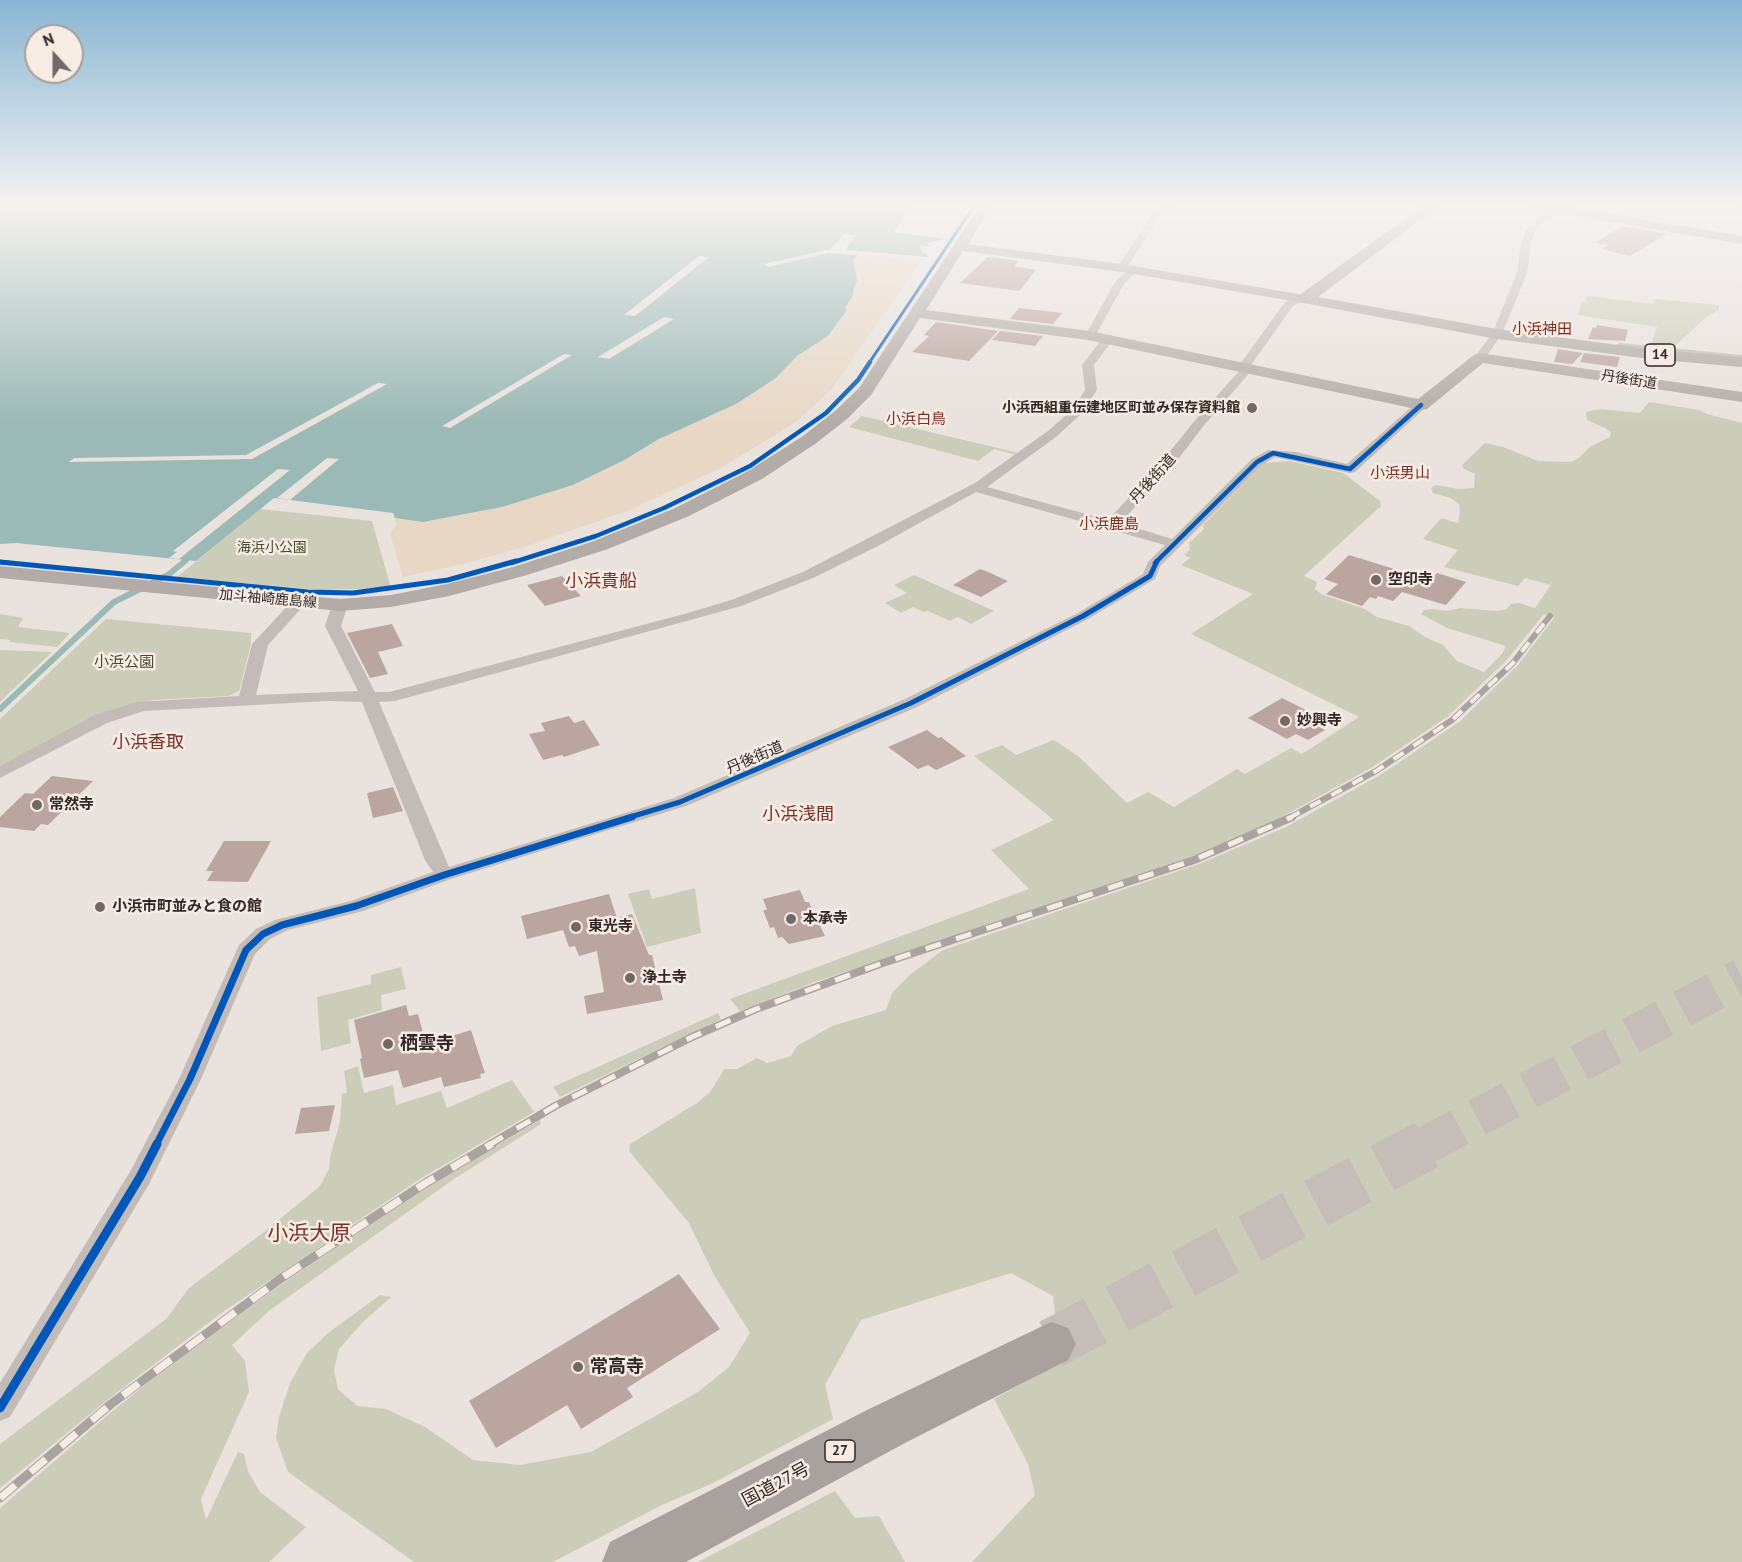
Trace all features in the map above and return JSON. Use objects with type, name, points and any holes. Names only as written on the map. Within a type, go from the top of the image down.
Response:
[{"type":"highway","name":"国道27号","points":[[630,1562],[885,1427],[1052,1344]]},
{"type":"main road","name":"加斗袖崎鹿島線","points":[[0,572],[340,605],[420,596],[520,571],[601,545],[682,512],[721,494],[792,452],[826,427],[865,391],[939,279]]},
{"type":"main road","points":[[1186,279],[1304,299],[1332,279]]},
{"type":"main road","name":"14","points":[[1304,299],[1578,346],[1742,360]]},
{"type":"main road","points":[[916,313],[1090,336],[1421,405],[1480,358]]},
{"type":"main road","name":"丹後街道","points":[[1480,358],[1742,398]]},
{"type":"street","points":[[1090,336],[1122,279]]},
{"type":"street","points":[[1480,358],[1498,332],[1520,279]]},
{"type":"street","name":"丹後街道","points":[[1111,525],[1164,468],[1246,367],[1289,304],[1304,299]]},
{"type":"street","points":[[1498,332],[1742,360]]},
{"type":"street","points":[[1106,341],[1088,365],[1091,390],[1077,411],[1052,434],[977,488],[1175,544]]},
{"type":"street","name":"丹後街道","points":[[0,1408],[140,1177],[190,1079],[246,950],[263,934],[282,925],[356,906],[444,874],[680,802],[902,707],[1083,616],[1150,576],[1153,565],[1257,462],[1273,453],[1350,469],[1421,405]]},
{"type":"street","points":[[0,773],[101,719],[143,706],[328,696],[389,697],[736,603],[808,575],[975,487]]},
{"type":"street","points":[[246,700],[260,644],[299,602]]},
{"type":"street","points":[[340,605],[333,626],[369,697],[435,860],[444,874]]},
{"type":"green space","points":[[1587,296],[1653,304],[1654,299],[1719,305],[1719,310],[1705,318],[1672,349],[1650,347],[1657,327],[1578,315],[1581,302],[1586,302]]},
{"type":"green space","points":[[1649,402],[1699,410],[1742,423],[1742,1562],[972,1562],[1035,1495],[1028,1464],[994,1399],[1038,1375],[1056,1325],[1053,1296],[1011,1273],[861,1320],[825,1385],[833,1419],[711,1484],[662,1505],[553,1562],[414,1562],[288,1472],[276,1438],[279,1417],[290,1383],[307,1353],[328,1333],[380,1295],[391,1297],[362,1323],[339,1349],[334,1370],[338,1389],[357,1406],[386,1409],[425,1427],[473,1460],[520,1465],[591,1452],[698,1392],[729,1367],[750,1333],[714,1275],[689,1223],[629,1151],[630,1144],[697,1103],[711,1091],[724,1069],[737,1069],[757,1058],[767,1063],[791,1056],[797,1046],[832,1026],[886,1010],[892,993],[911,974],[943,950],[1199,864],[1286,827],[1382,774],[1459,722],[1517,666],[1555,617],[1544,614],[1506,661],[1447,717],[1371,768],[1276,820],[1190,857],[815,982],[740,1011],[730,999],[1029,889],[991,850],[1054,820],[974,756],[1002,745],[1016,755],[1054,740],[1078,756],[1127,803],[1148,792],[1174,807],[1237,769],[1245,774],[1291,748],[1302,754],[1359,717],[1191,634],[1253,594],[1181,565],[1190,558],[1184,555],[1190,550],[1189,543],[1204,529],[1203,525],[1264,463],[1289,461],[1343,473],[1380,501],[1381,506],[1304,576],[1317,582],[1315,589],[1321,594],[1365,609],[1377,617],[1409,626],[1443,645],[1457,661],[1484,672],[1502,654],[1506,646],[1447,628],[1421,614],[1424,610],[1447,611],[1461,608],[1497,611],[1519,603],[1535,608],[1551,585],[1525,578],[1518,586],[1444,567],[1458,550],[1423,539],[1441,518],[1458,523],[1459,504],[1451,498],[1433,493],[1431,488],[1436,485],[1458,489],[1474,488],[1475,474],[1464,469],[1462,465],[1485,443],[1503,447],[1538,461],[1571,462],[1591,446],[1610,437],[1611,432],[1587,420],[1586,412],[1600,409],[1640,413]]},
{"type":"green space","points":[[862,416],[1019,453],[1016,455],[994,449],[978,461],[849,427]]},
{"type":"green space","name":"海浜小公園","points":[[260,509],[372,521],[391,588],[321,590],[177,577]]},
{"type":"green space","points":[[914,575],[994,611],[971,624],[958,617],[950,621],[913,607],[901,613],[885,603],[907,593],[894,585]]},
{"type":"green space","points":[[0,614],[23,618],[18,627],[70,633],[57,647],[10,642],[10,640],[0,639]]},
{"type":"green space","name":"小浜公園","points":[[106,619],[251,633],[251,644],[239,691],[228,696],[154,700],[109,711],[0,766],[0,719]]},
{"type":"green space","points":[[0,650],[52,652],[0,702]]},
{"type":"green space","points":[[695,888],[701,933],[647,947],[628,894],[649,889],[652,899]]},
{"type":"green space","points":[[401,967],[406,989],[381,995],[382,1010],[348,1020],[351,1043],[321,1051],[317,997],[371,984],[371,975]]},
{"type":"green space","points":[[718,1013],[721,1019],[560,1097],[553,1087]]},
{"type":"green space","points":[[358,1066],[364,1093],[393,1085],[396,1105],[441,1091],[447,1108],[512,1080],[534,1112],[420,1179],[220,1314],[106,1401],[0,1488],[0,1444],[166,1319],[189,1288],[264,1232],[320,1186],[329,1169],[340,1122],[342,1094],[347,1092],[344,1071]]},
{"type":"green space","points":[[540,1120],[541,1124],[454,1179],[270,1310],[232,1345],[245,1361],[249,1392],[201,1499],[206,1520],[238,1452],[244,1454],[248,1471],[260,1492],[306,1527],[269,1562],[0,1562],[0,1508],[115,1409],[175,1361],[283,1283],[427,1187]]},
{"type":"green space","points":[[835,1491],[855,1518],[879,1516],[905,1562],[698,1562]]},
{"type":"sand","points":[[857,279],[909,279],[831,390],[796,422],[721,468],[627,511],[521,548],[403,577],[390,534],[396,525],[395,518],[423,522],[435,520],[502,507],[573,485],[637,453],[669,433],[722,411],[776,378],[797,356],[832,332],[847,310],[845,308],[854,291]]},
{"type":"water","points":[[0,279],[857,279],[852,297],[845,308],[847,310],[828,336],[797,356],[776,378],[736,404],[659,439],[626,459],[573,485],[502,507],[423,522],[395,518],[393,513],[274,498],[196,561],[16,543],[0,544]]},
{"type":"pier","points":[[670,279],[682,279],[635,316],[624,315]]},
{"type":"pier","points":[[664,317],[674,319],[609,359],[598,357]]},
{"type":"pier","points":[[564,354],[572,355],[450,428],[442,426]]},
{"type":"pier","points":[[378,383],[387,384],[252,459],[69,462],[74,458],[246,455]]},
{"type":"pier","points":[[327,458],[339,459],[290,500],[277,498]]},
{"type":"pier","points":[[278,469],[290,470],[179,559],[169,558],[177,552],[173,551]]},
{"type":"building","points":[[964,279],[1029,279],[1019,291],[960,283]]},
{"type":"building","points":[[1019,308],[1062,313],[1053,324],[1010,319]]},
{"type":"building","points":[[936,322],[998,331],[969,361],[912,352],[929,336],[924,335]]},
{"type":"building","points":[[1597,325],[1628,330],[1625,341],[1588,339],[1593,327],[1596,328]]},
{"type":"building","points":[[1000,331],[1043,336],[1035,346],[992,340]]},
{"type":"building","points":[[1558,349],[1583,353],[1572,364],[1554,362]]},
{"type":"building","points":[[1584,353],[1620,357],[1617,367],[1580,362]]},
{"type":"building","name":"空印寺","points":[[1349,555],[1430,580],[1437,573],[1466,582],[1446,605],[1402,592],[1393,601],[1378,596],[1376,599],[1370,597],[1362,606],[1326,594],[1338,584],[1324,579]]},
{"type":"building","points":[[980,569],[1008,581],[981,597],[953,585]]},
{"type":"building","points":[[562,576],[581,596],[545,606],[527,585]]},
{"type":"building","points":[[392,624],[403,646],[378,652],[388,674],[370,678],[347,633]]},
{"type":"building","name":"妙興寺","points":[[1282,698],[1322,718],[1313,724],[1325,730],[1308,740],[1296,734],[1287,739],[1248,718]]},
{"type":"building","points":[[569,716],[574,723],[584,720],[600,745],[564,757],[562,755],[543,760],[529,734],[545,731],[541,723]]},
{"type":"building","points":[[927,730],[938,738],[941,737],[966,756],[936,770],[928,765],[918,769],[888,747]]},
{"type":"building","name":"常然寺","points":[[52,776],[93,781],[48,825],[41,824],[34,831],[0,827],[0,817],[25,793],[33,794]]},
{"type":"building","points":[[393,787],[403,811],[373,818],[367,793]]},
{"type":"building","points":[[224,841],[271,841],[248,882],[207,881],[213,871],[206,871]]},
{"type":"building","name":"本承寺","points":[[800,890],[805,902],[809,902],[825,936],[789,944],[782,937],[778,938],[774,927],[770,928],[763,910],[767,910],[763,899]]},
{"type":"building","points":[[609,894],[617,918],[632,914],[649,955],[652,955],[663,1000],[587,1014],[584,996],[604,992],[597,951],[579,956],[575,946],[569,947],[563,930],[527,939],[521,916]]},
{"type":"building","name":"栖雲寺","points":[[406,1005],[409,1016],[418,1014],[426,1044],[471,1030],[485,1073],[480,1074],[481,1078],[444,1087],[441,1077],[403,1088],[398,1070],[364,1078],[354,1020]]},
{"type":"building","points":[[335,1105],[329,1131],[295,1134],[301,1108]]},
{"type":"building","name":"常高寺","points":[[679,1274],[720,1329],[627,1388],[633,1397],[581,1429],[567,1405],[496,1448],[469,1401]]},
{"type":"waterway","points":[[183,563],[187,560]]},
{"type":"waterway","points":[[0,709],[114,602],[168,575],[185,561]]},
{"type":"tunnel","points":[[1426,1145],[1742,977]]},
{"type":"tunnel","points":[[1051,1344],[1428,1144]]},
{"type":"railway","points":[[1289,818],[1376,771],[1452,720],[1512,664],[1550,616]]},
{"type":"railway","points":[[489,1145],[555,1106],[692,1037],[756,1009],[880,964],[1194,860],[1292,817]]},
{"type":"railway","points":[[0,1498],[111,1404],[280,1279],[424,1184],[492,1144]]},
{"type":"cycle path","points":[[0,562],[308,592],[353,593],[448,580],[529,558],[596,536],[664,508],[750,466],[826,413],[858,380],[925,279]]},
{"type":"cycle path","points":[[0,1408],[140,1177],[190,1079],[246,950],[263,934],[282,925],[356,906],[444,875],[680,802],[911,703],[1083,616],[1150,576],[1153,565],[1257,462],[1273,453],[1350,469],[1421,405]]},
{"type":"place","name":"小浜西組重伝建地区町並み保存資料館","points":[[1252,408]]},
{"type":"place","name":"空印寺","points":[[1376,580]]},
{"type":"place","name":"妙興寺","points":[[1285,721]]},
{"type":"place","name":"常然寺","points":[[37,805]]},
{"type":"place","name":"小浜市町並みと食の館","points":[[100,907]]},
{"type":"place","name":"本承寺","points":[[791,919]]},
{"type":"place","name":"東光寺","points":[[576,927]]},
{"type":"place","name":"浄土寺","points":[[630,978]]},
{"type":"place","name":"栖雲寺","points":[[388,1044]]},
{"type":"place","name":"常高寺","points":[[578,1367]]},
{"type":"district","name":"小浜神田","points":[[1542,330]]},
{"type":"district","name":"小浜白鳥","points":[[916,420]]},
{"type":"district","name":"小浜男山","points":[[1400,474]]},
{"type":"district","name":"小浜鹿島","points":[[1109,525]]},
{"type":"district","name":"小浜貴船","points":[[601,582]]},
{"type":"district","name":"小浜香取","points":[[148,743]]},
{"type":"district","name":"小浜浅間","points":[[798,815]]},
{"type":"district","name":"小浜大原","points":[[309,1234]]}]
